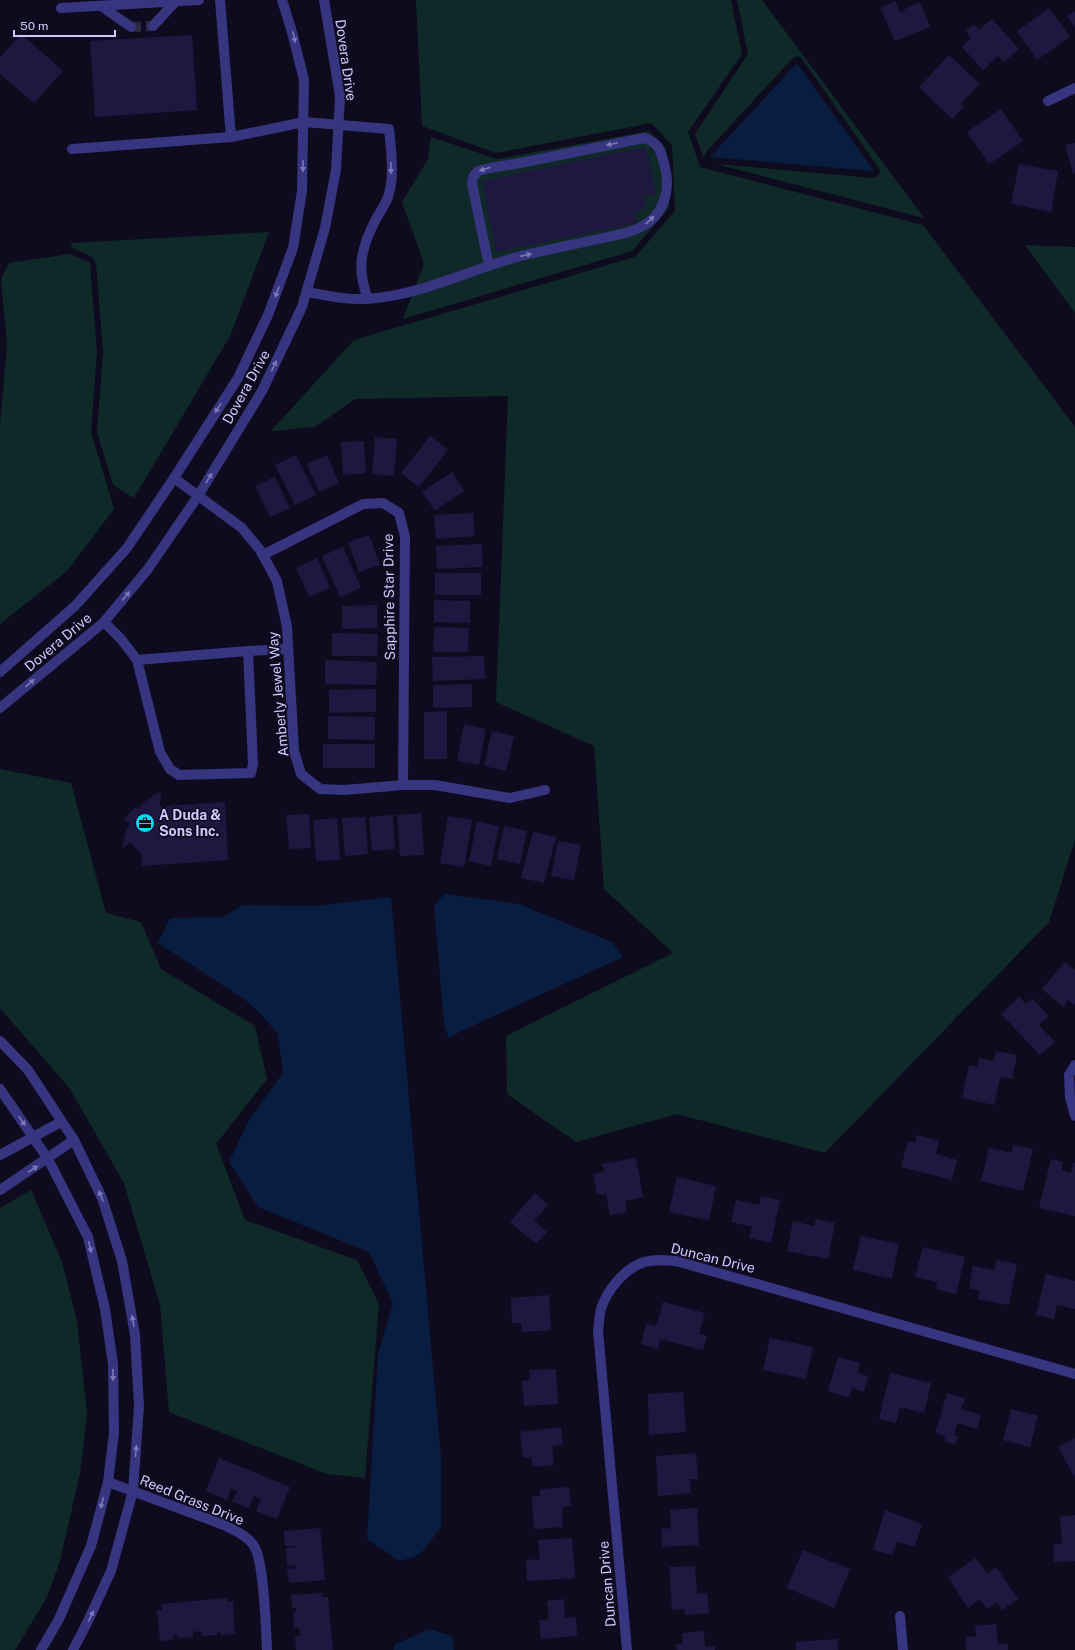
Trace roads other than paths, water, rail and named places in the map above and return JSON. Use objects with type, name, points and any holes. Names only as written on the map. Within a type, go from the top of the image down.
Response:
[{"type":"street","points":[[61,8],[199,0]]},
{"type":"street","points":[[220,0],[231,137]]},
{"type":"street","name":"Dovera Drive","points":[[0,672],[75,606],[127,548],[238,378],[268,315],[293,248],[302,190],[304,80],[282,0]]},
{"type":"street","name":"Dovera Drive","points":[[0,708],[104,622],[148,569],[198,496],[262,391],[302,307],[326,228],[336,170],[340,96],[324,0]]},
{"type":"street","points":[[153,26],[176,2]]},
{"type":"street","points":[[100,6],[131,27]]},
{"type":"street","points":[[1048,101],[1075,88]]},
{"type":"street","points":[[72,149],[231,137],[304,122],[389,129],[391,165],[388,197],[364,245],[360,266],[362,285],[368,299]]},
{"type":"street","points":[[306,292],[340,298],[368,299],[402,294],[521,256],[632,232],[650,221],[662,206],[667,192],[666,171],[659,147],[653,141],[644,138],[478,171],[473,177],[472,184],[489,266]]},
{"type":"street","name":"Amberly Jewel Way","points":[[174,478],[242,528],[263,555],[277,581],[287,627],[294,751],[301,774],[320,789],[344,790],[403,785],[435,785],[510,798],[546,790]]},
{"type":"street","name":"Sapphire Star Drive","points":[[263,555],[363,504],[383,503],[399,513],[405,537],[403,785]]},
{"type":"street","points":[[104,622],[121,639],[137,660],[160,752],[170,769],[179,775],[251,773],[254,764],[248,651]]},
{"type":"street","points":[[137,660],[288,649]]},
{"type":"street","points":[[0,1041],[28,1070],[74,1140],[102,1198],[122,1261],[135,1335],[139,1406],[133,1491],[111,1572],[73,1650]]},
{"type":"street","points":[[1075,1065],[1069,1075],[1070,1097],[1075,1116]]},
{"type":"street","points":[[0,1089],[48,1158],[88,1237],[105,1309],[113,1364],[114,1433],[108,1482],[91,1546],[59,1619],[41,1650]]},
{"type":"street","points":[[0,1155],[61,1122]]},
{"type":"street","points":[[0,1190],[74,1140]]},
{"type":"street","name":"Duncan Drive","points":[[627,1650],[598,1331],[600,1311],[607,1295],[616,1283],[643,1262],[659,1260],[676,1261],[1075,1374]]},
{"type":"street","name":"Reed Grass Drive","points":[[108,1482],[224,1525],[242,1534],[254,1546],[260,1562],[268,1650]]},
{"type":"street","points":[[900,1616],[903,1650]]},
{"type":"water","points":[[797,63],[874,171],[710,157]]},
{"type":"water","points":[[444,894],[519,904],[612,942],[623,957],[459,1032],[449,1039],[444,1024],[434,906]]},
{"type":"water","points":[[391,897],[441,1458],[441,1527],[424,1550],[414,1557],[399,1561],[367,1539],[378,1354],[393,1303],[369,1252],[258,1207],[229,1162],[249,1120],[283,1073],[278,1034],[260,1013],[244,999],[158,943],[170,918],[222,917],[243,905],[315,906]]},
{"type":"water","points":[[429,1629],[452,1636],[454,1650],[394,1650],[394,1645]]},
{"type":"tunnel","points":[[131,27],[153,26]]},
{"type":"place","name":"A Duda & Sons Inc.","points":[[145,823]]}]
